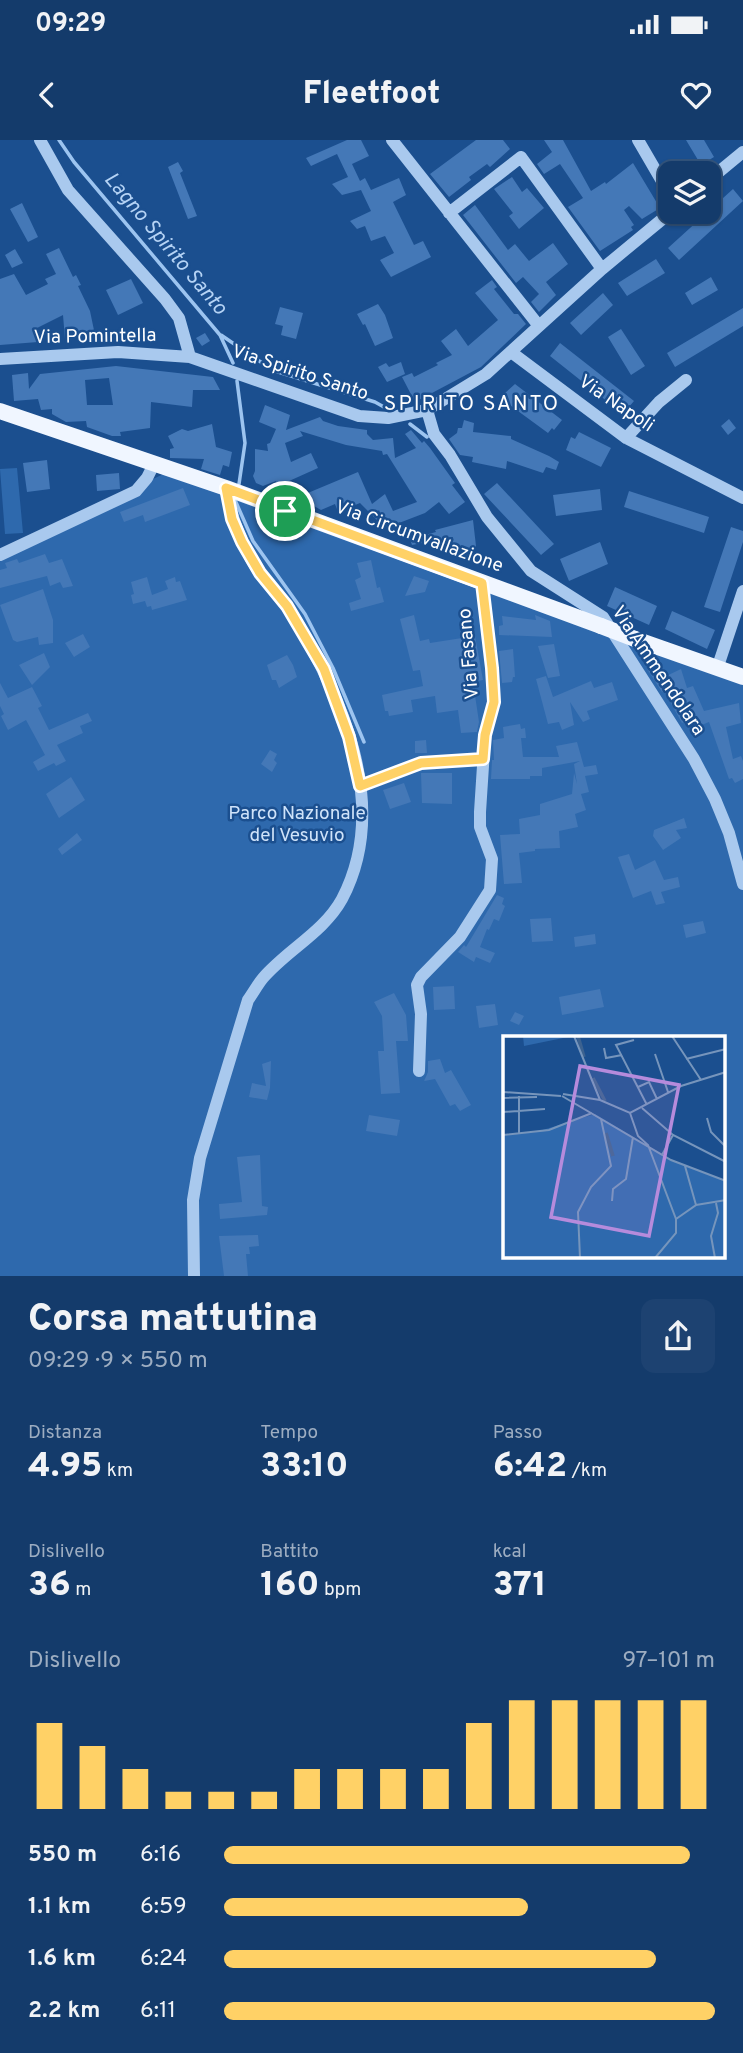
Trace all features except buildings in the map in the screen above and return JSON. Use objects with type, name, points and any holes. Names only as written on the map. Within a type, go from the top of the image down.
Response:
[{"type":"main road","name":"Via Circumvallazione","points":[[0,411],[226,488],[743,677]]},
{"type":"street","points":[[40,140],[68,190],[179,318],[190,357]]},
{"type":"street","points":[[392,140],[539,326]]},
{"type":"street","points":[[638,140],[658,174]]},
{"type":"street","points":[[721,170],[743,152]]},
{"type":"street","points":[[449,213],[521,157],[602,269]]},
{"type":"street","name":"Via Spirito Santo","points":[[190,357],[359,416],[388,418],[427,410],[486,374],[602,269],[658,223]]},
{"type":"street","name":"Via Pomintella","points":[[0,359],[118,352],[190,357]]},
{"type":"street","name":"Via Napoli","points":[[511,352],[626,438],[743,498]]},
{"type":"street","points":[[626,438],[659,402],[686,380]]},
{"type":"street","name":"Via Ammendolara","points":[[427,410],[434,434],[488,517],[522,562],[531,571],[603,617],[622,644],[715,799],[729,833],[743,884]]},
{"type":"street","points":[[0,555],[136,491],[154,464]]},
{"type":"street","points":[[194,1276],[193,1200],[200,1158],[248,1000],[264,977],[313,934],[341,901],[355,867],[362,838],[363,819],[360,786],[349,737],[324,669],[287,606],[260,573],[242,542],[232,519],[226,488]]},
{"type":"street","name":"Via Fasano","points":[[419,1071],[421,1014],[417,985],[421,976],[460,937],[490,890],[492,859],[481,827],[485,735],[494,702],[482,583]]},
{"type":"street","points":[[717,668],[743,591]]},
{"type":"street","points":[[360,786],[421,763],[483,759]]},
{"type":"green space","name":"Parco Nazionale del Vesuvio","points":[[180,466],[743,673],[743,1276],[0,1276],[0,553]]},
{"type":"green space","points":[[17,468],[23,533],[5,534],[0,469]]},
{"type":"waterway","name":"Lagno Spirito Santo","points":[[59,140],[74,162],[220,335],[233,363]]},
{"type":"waterway","points":[[221,335],[268,367]]},
{"type":"waterway","points":[[275,371],[375,402],[391,411]]},
{"type":"waterway","points":[[237,381],[245,443],[239,484]]},
{"type":"waterway","points":[[410,424],[427,437]]},
{"type":"waterway","points":[[235,500],[253,541],[305,614],[333,668],[364,742]]},
{"type":"district","name":"SPIRITO SANTO","points":[[472,404]]},
{"type":"route","points":[[226,488],[285,511],[482,583],[494,702],[485,735],[483,759],[421,763],[360,786],[349,737],[324,669],[287,606],[260,573],[242,542],[232,519],[226,488]]}]
